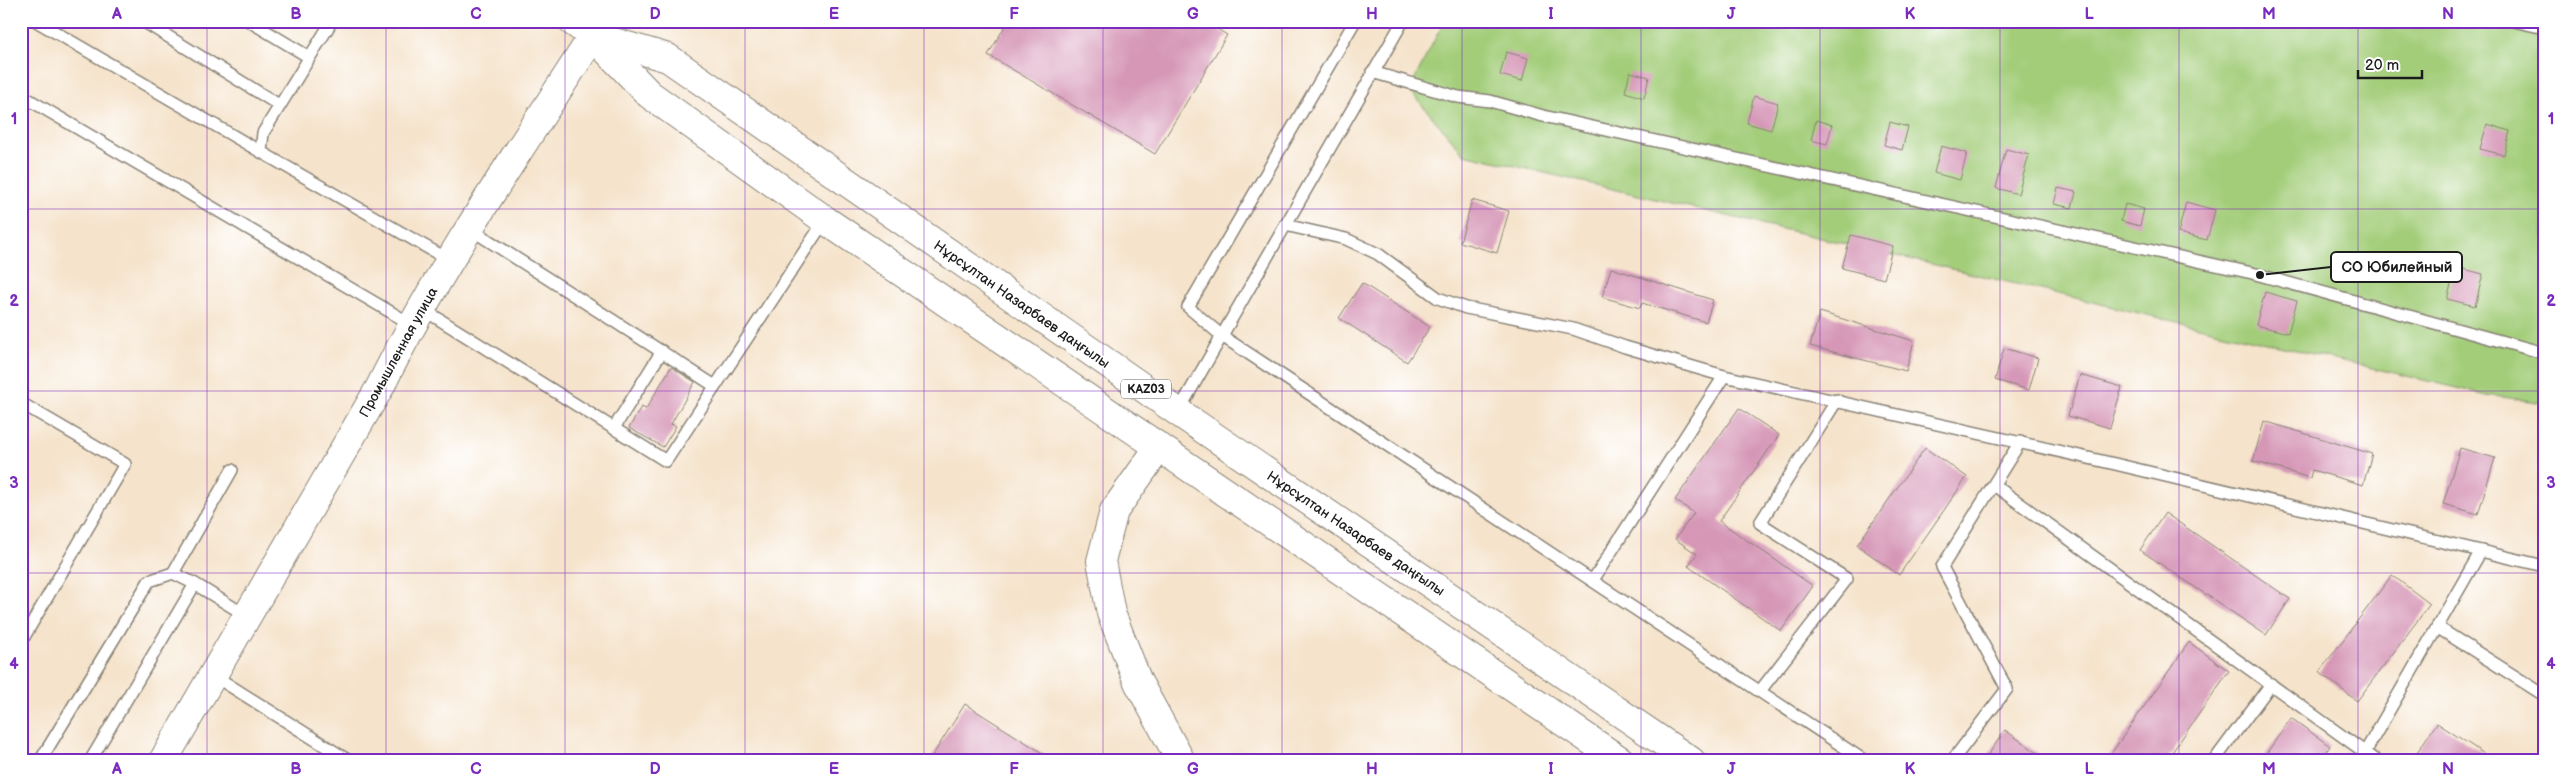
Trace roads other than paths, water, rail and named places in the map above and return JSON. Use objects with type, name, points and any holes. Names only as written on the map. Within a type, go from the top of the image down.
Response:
[{"type":"main road","name":"KАZ03","points":[[587,28],[649,94],[825,220],[1620,761]]},
{"type":"main road","name":"Промышленная улица","points":[[163,761],[380,387],[416,316],[587,28]]},
{"type":"main road","name":"Нұрсұлтан Назарбаев даңғылы","points":[[587,28],[668,58],[1178,412],[1691,761]]},
{"type":"main road","points":[[1178,412],[1158,446],[1114,510],[1101,561],[1111,613],[1138,682],[1181,761]]},
{"type":"lane","points":[[36,21],[449,260]]},
{"type":"lane","points":[[144,21],[279,105]]},
{"type":"lane","points":[[249,21],[309,57]]},
{"type":"lane","points":[[261,152],[263,133],[332,21]]},
{"type":"lane","points":[[1355,21],[1188,307],[1222,336],[1865,761]]},
{"type":"lane","points":[[1178,412],[1403,21]]},
{"type":"lane","points":[[2514,21],[2544,28]]},
{"type":"lane","points":[[1372,72],[1458,96],[1490,100],[1543,116],[2252,273],[2544,353]]},
{"type":"lane","points":[[21,95],[614,428],[666,461],[825,220]]},
{"type":"lane","points":[[1285,226],[1346,239],[1378,254],[1438,298],[1466,308],[1573,328],[1625,347],[1724,376],[2020,442],[2544,566]]},
{"type":"lane","points":[[469,228],[715,386]]},
{"type":"lane","points":[[614,428],[662,351]]},
{"type":"lane","points":[[1593,580],[1724,376]]},
{"type":"lane","points":[[1760,690],[1847,578],[1760,524],[1836,400]]},
{"type":"lane","points":[[21,403],[125,464],[21,642]]},
{"type":"lane","points":[[1952,761],[2008,689],[1942,567],[2020,442]]},
{"type":"lane","points":[[40,761],[149,581],[173,573],[232,470]]},
{"type":"lane","points":[[1994,484],[2271,684],[2363,756],[2378,761]]},
{"type":"lane","points":[[2363,756],[2481,551]]},
{"type":"lane","points":[[173,573],[195,584],[247,616]]},
{"type":"lane","points":[[90,761],[195,584]]},
{"type":"lane","points":[[2437,627],[2544,695]]},
{"type":"lane","points":[[213,675],[349,761]]},
{"type":"lane","points":[[2214,761],[2271,684]]},
{"type":"place","name":"СО Юбилейный","points":[[2260,275]]}]
